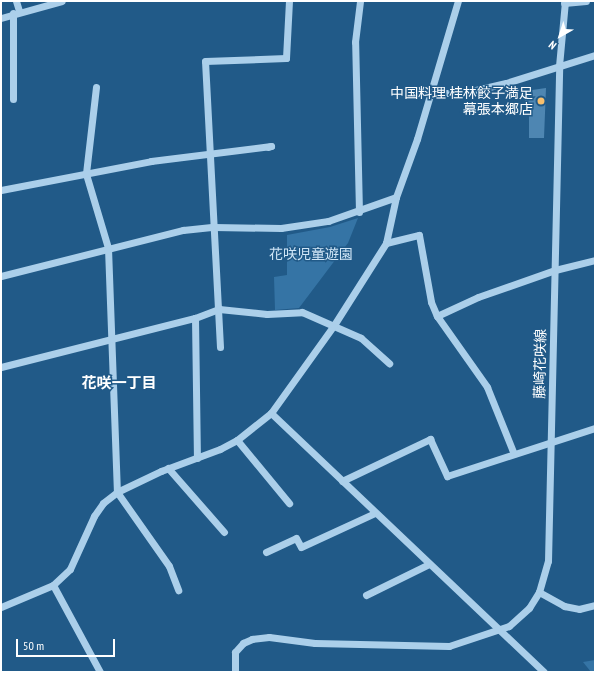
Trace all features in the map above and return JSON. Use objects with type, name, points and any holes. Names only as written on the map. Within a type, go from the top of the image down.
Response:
[{"type":"street","points":[[13,99],[16,1]]},
{"type":"street","points":[[1,18],[16,12],[62,1]]},
{"type":"street","points":[[220,348],[220,309],[205,61],[286,58],[289,1]]},
{"type":"street","points":[[359,212],[355,42],[360,1]]},
{"type":"street","points":[[1,607],[52,585],[70,569],[94,516],[103,503],[117,492],[168,468],[197,458],[237,440],[271,413],[334,325],[386,243],[396,197],[431,93],[458,1]]},
{"type":"street","points":[[564,2],[586,1]]},
{"type":"street","name":"藤崎花咲線","points":[[235,672],[235,652],[243,643],[252,639],[269,637],[315,643],[449,646],[499,631],[522,615],[539,592],[548,561],[559,66],[564,2]]},
{"type":"street","points":[[431,93],[463,92],[506,83],[595,55]]},
{"type":"street","points":[[96,87],[86,174],[108,248],[110,339],[117,492],[168,566],[178,590]]},
{"type":"street","points":[[1,190],[211,152],[271,146],[268,147]]},
{"type":"street","points":[[1,276],[183,230],[214,227],[281,228],[328,221],[359,212],[396,197]]},
{"type":"street","points":[[386,243],[419,235],[431,302],[436,316],[487,387],[514,454]]},
{"type":"street","points":[[436,316],[478,297],[554,270],[595,260]]},
{"type":"street","points":[[1,367],[195,318],[220,309],[267,314],[302,312],[361,338],[389,363]]},
{"type":"street","points":[[195,318],[197,458]]},
{"type":"street","points":[[271,413],[499,631],[544,672]]},
{"type":"street","points":[[342,481],[430,439],[447,476],[551,441],[595,428]]},
{"type":"street","points":[[237,440],[289,503]]},
{"type":"street","points":[[168,468],[224,532]]},
{"type":"street","points":[[266,552],[296,538],[301,547],[375,513]]},
{"type":"street","points":[[366,595],[429,564]]},
{"type":"street","points":[[52,585],[100,672]]},
{"type":"street","points":[[539,592],[564,606],[579,608],[595,605]]},
{"type":"green space","name":"花咲児童遊園","points":[[358,218],[348,243],[299,308],[275,310],[274,277],[287,275],[287,235],[330,227]]},
{"type":"green space","points":[[595,660],[595,672],[591,672],[583,662]]},
{"type":"building","points":[[546,88],[544,138],[529,138],[529,104],[525,103],[525,91]]},
{"type":"place","name":"中国料理 桂林餃子満足 幕張本郷店","points":[[541,101]]},
{"type":"district","name":"花咲一丁目","points":[[119,383]]}]
